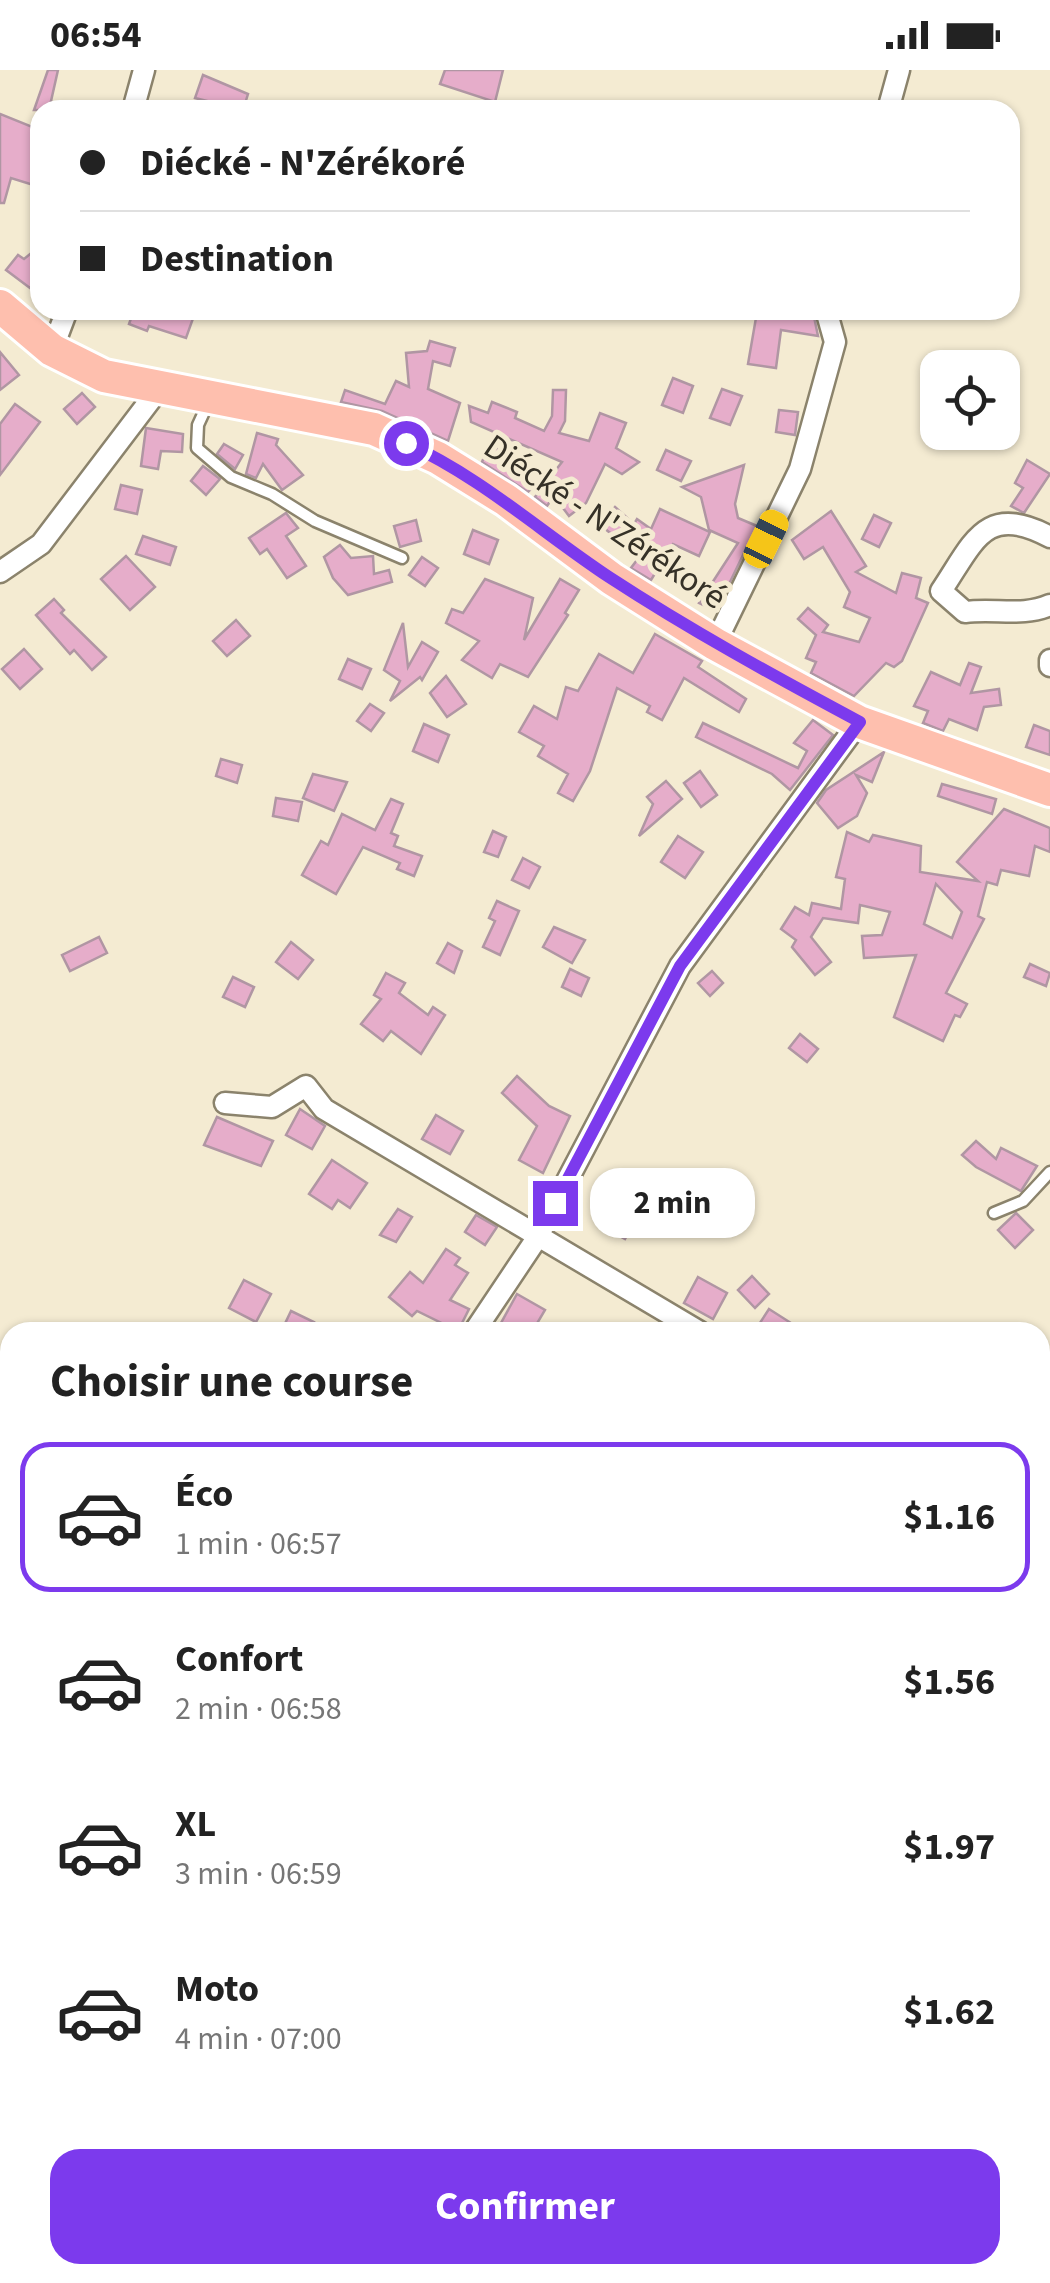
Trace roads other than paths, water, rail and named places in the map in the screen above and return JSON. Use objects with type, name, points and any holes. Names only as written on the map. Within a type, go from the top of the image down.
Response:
[{"type":"highway","name":"Diécké - N'Zérékoré","points":[[0,306],[52,350],[104,376],[158,390],[374,429],[438,458],[506,500],[596,568],[715,644],[860,722],[1050,790]]},
{"type":"street","points":[[135,100],[144,70]]},
{"type":"street","points":[[890,100],[898,70]]},
{"type":"street","points":[[52,350],[63,320]]},
{"type":"street","points":[[715,644],[800,469],[835,342],[829,320]]},
{"type":"street","points":[[0,572],[41,544],[158,390]]},
{"type":"street","points":[[1050,537],[1006,521],[983,528],[941,590],[964,612],[994,608],[1030,614],[1050,605]]},
{"type":"street","points":[[481,1322],[537,1238],[680,966],[860,722]]},
{"type":"street","points":[[225,1103],[272,1107],[306,1086],[324,1109],[683,1322]]},
{"type":"lane","points":[[210,400],[198,425],[197,448],[210,461],[230,477],[272,494],[315,521],[402,558]]},
{"type":"lane","points":[[994,1213],[1023,1201],[1050,1172]]}]
